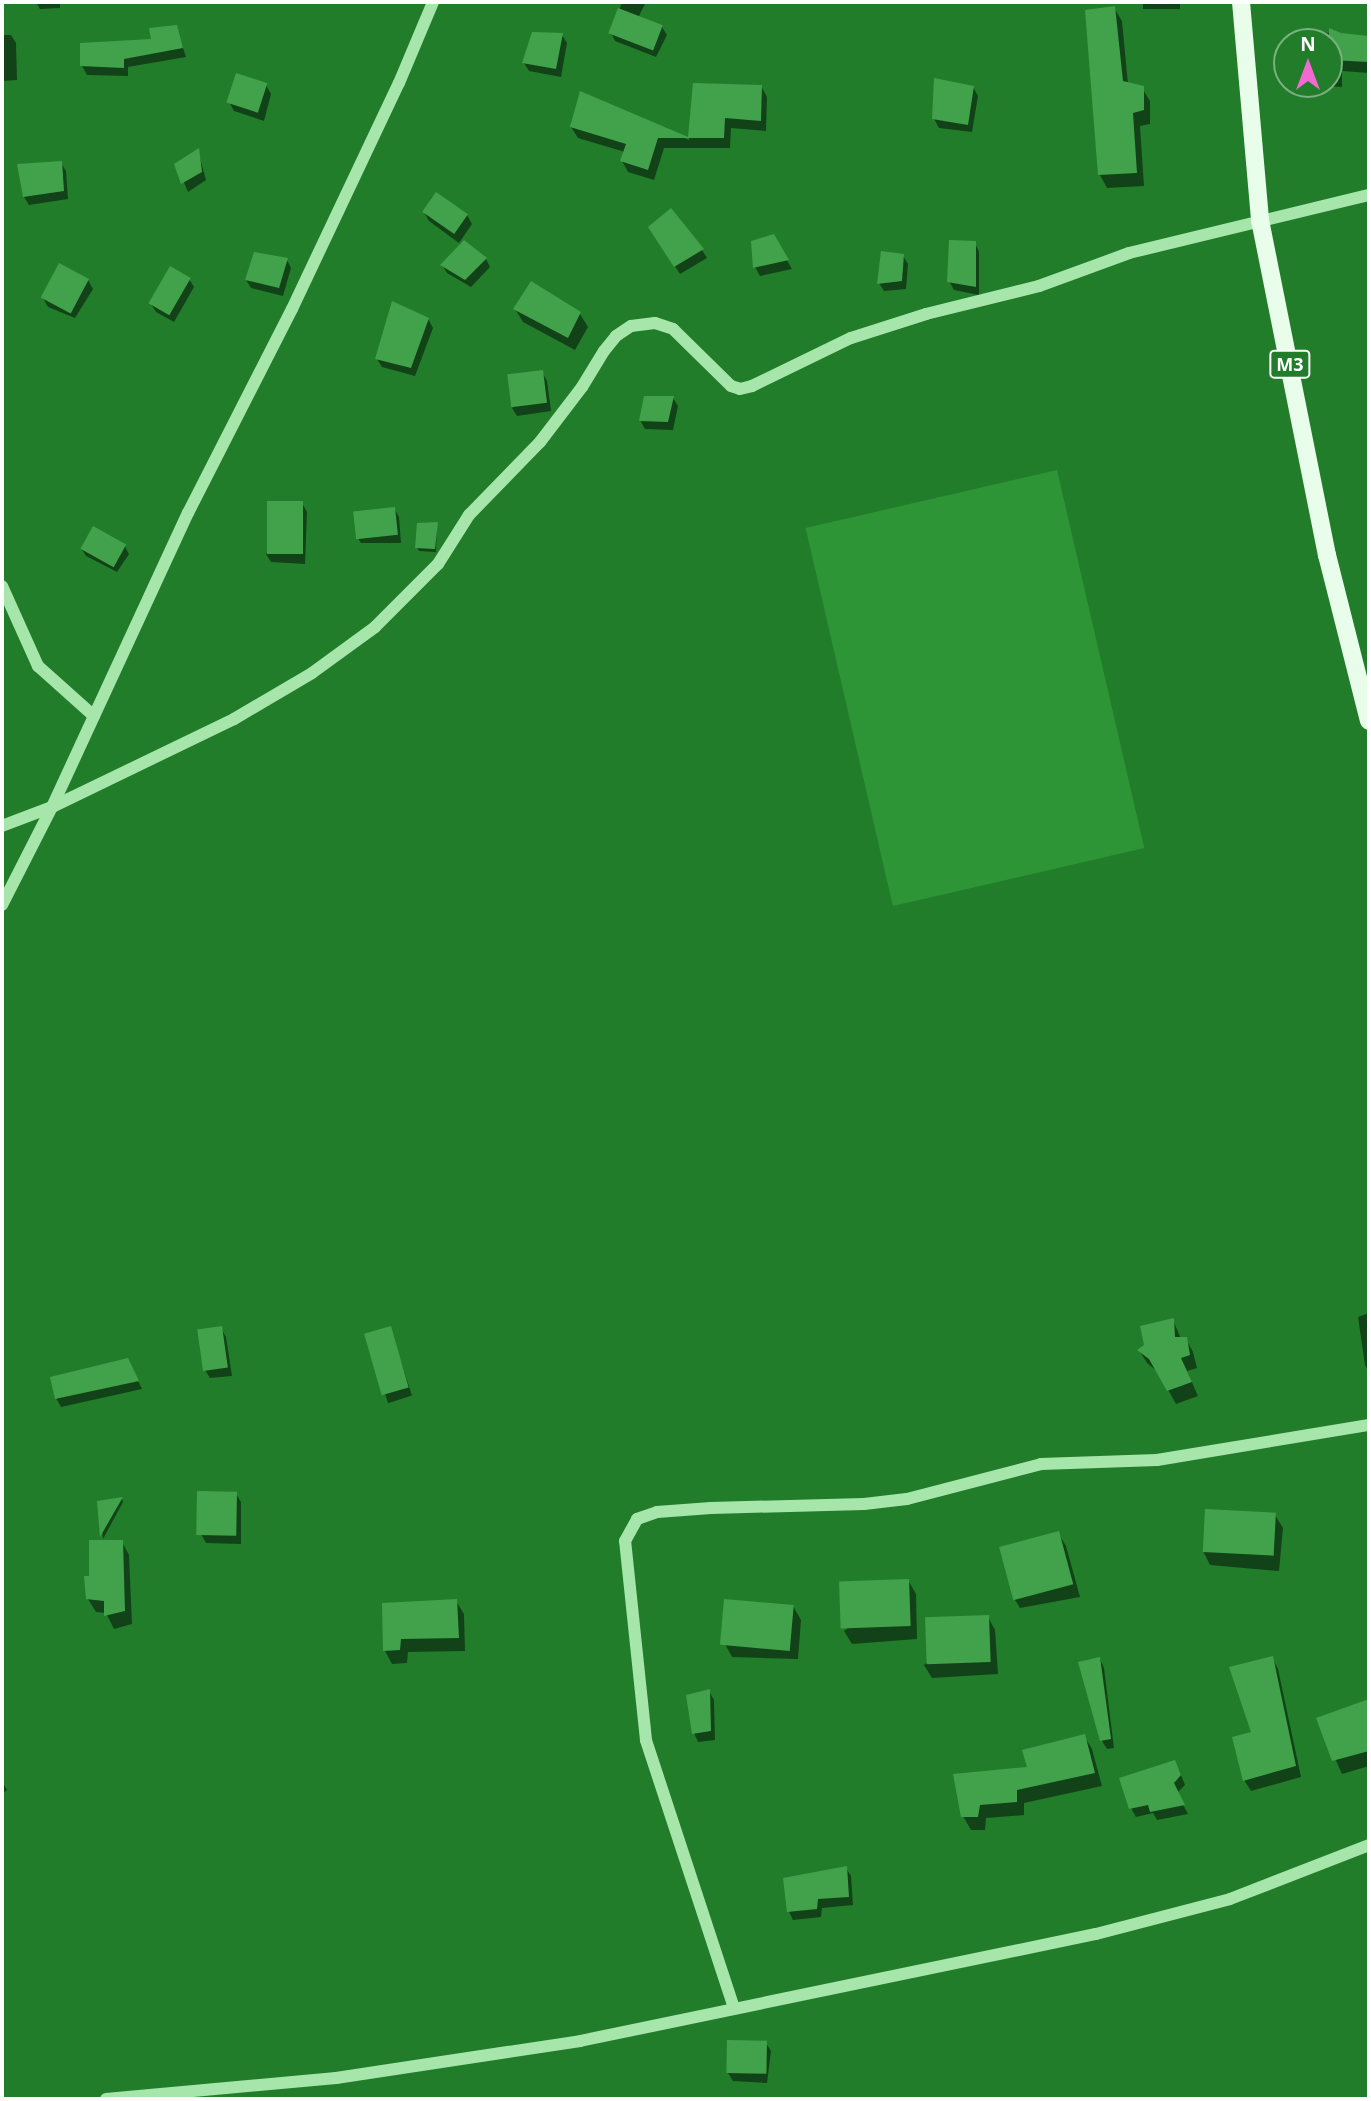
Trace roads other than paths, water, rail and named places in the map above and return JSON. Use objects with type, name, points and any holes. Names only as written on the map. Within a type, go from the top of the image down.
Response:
[{"type":"main road","name":"M3","points":[[1241,2],[1260,220],[1326,555],[1369,722]]},
{"type":"street","points":[[2,905],[52,807],[188,513],[292,309],[399,83],[433,2]]},
{"type":"street","points":[[2,826],[52,807],[234,719],[312,673],[375,627],[438,564],[469,515],[540,442],[582,387],[604,351],[616,336],[631,326],[655,324],[673,329],[731,386],[740,389],[752,386],[851,338],[926,314],[1040,286],[1129,253],[1369,195]]},
{"type":"street","points":[[2,586],[37,666],[94,716]]},
{"type":"street","points":[[734,2008],[646,1740],[625,1541],[638,1519],[657,1512],[864,1504],[907,1499],[1041,1464],[1157,1460],[1369,1425]]},
{"type":"street","points":[[106,2099],[336,2078],[580,2041],[1096,1934],[1230,1899],[1369,1846]]}]
